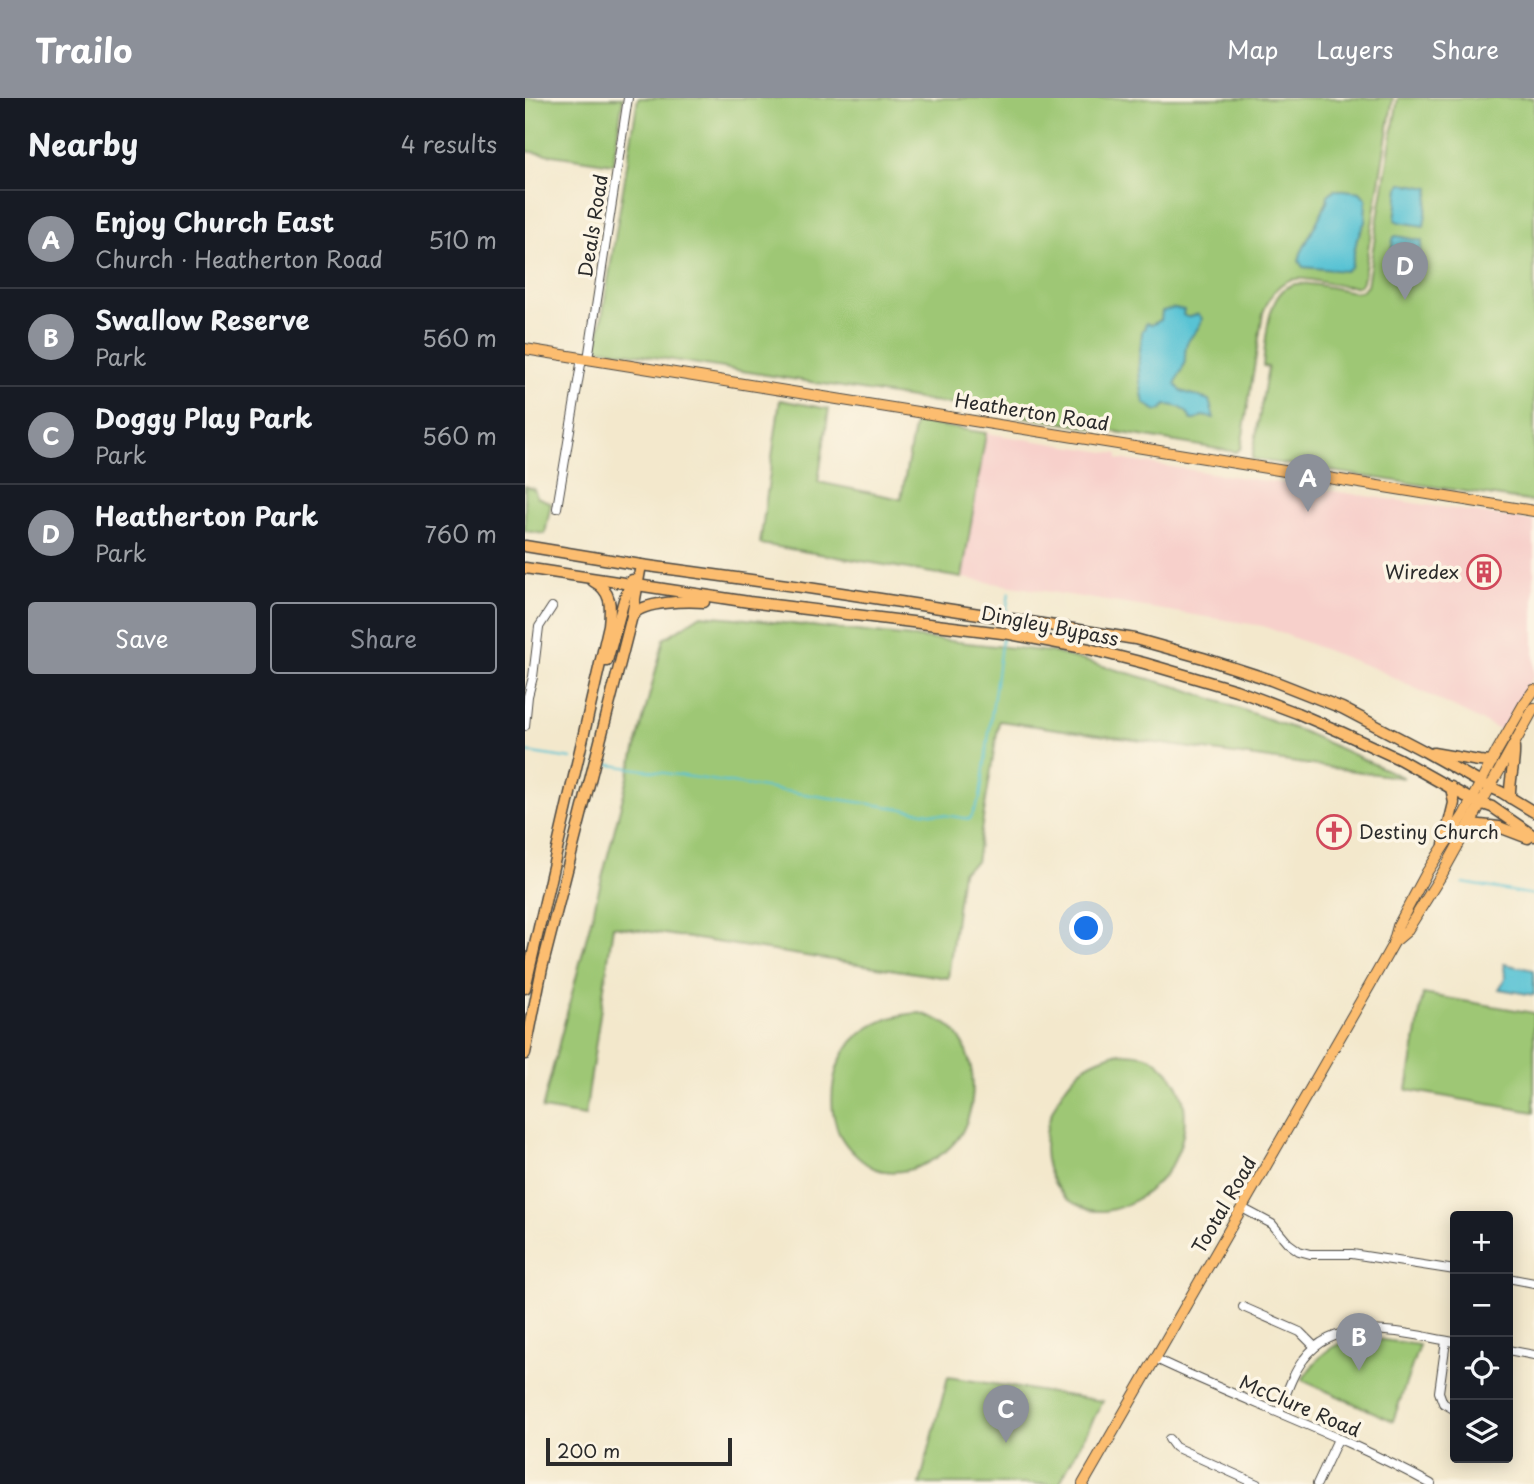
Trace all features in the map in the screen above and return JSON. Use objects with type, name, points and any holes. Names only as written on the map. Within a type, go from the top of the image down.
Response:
[{"type":"highway","name":"Dingley Bypass","points":[[525,546],[1135,639],[1271,680],[1342,708],[1534,812]]},
{"type":"highway","points":[[525,1054],[542,968],[632,616],[634,586],[640,564]]},
{"type":"highway","name":"Dingley Bypass","points":[[525,568],[749,603],[1010,634],[1171,670],[1297,713],[1399,759],[1477,802],[1492,807],[1534,839]]},
{"type":"highway","points":[[525,988],[609,625],[609,598],[606,590],[586,578]]},
{"type":"highway","points":[[591,705],[605,669],[624,600],[634,586]]},
{"type":"highway","points":[[632,616],[639,608],[658,605],[697,602],[749,603]]},
{"type":"highway","points":[[1510,798],[1510,782],[1515,762],[1514,747]]},
{"type":"highway","points":[[1424,751],[1492,762]]},
{"type":"highway","points":[[1444,844],[1454,803],[1451,788]]},
{"type":"highway","points":[[1471,824],[1499,827],[1534,839]]},
{"type":"main road","name":"Heatherton Road","points":[[525,349],[1534,511]]},
{"type":"main road","name":"Tootal Road","points":[[1486,785],[1492,762],[1534,690]]},
{"type":"main road","name":"Tootal Road","points":[[1393,944],[1406,932],[1471,824],[1477,802],[1486,785],[1514,747],[1534,708]]},
{"type":"main road","name":"Tootal Road","points":[[1083,1484],[1393,944],[1398,926],[1444,844],[1464,815],[1477,802]]},
{"type":"street","name":"Deals Road","points":[[557,508],[585,359],[628,98]]},
{"type":"street","points":[[525,726],[539,627],[552,607]]},
{"type":"street","points":[[1242,1208],[1272,1224],[1288,1243],[1299,1251],[1310,1254],[1352,1254],[1450,1269]]},
{"type":"street","points":[[1513,1280],[1534,1283]]},
{"type":"street","points":[[1243,1307],[1300,1332],[1315,1347]]},
{"type":"street","points":[[1279,1412],[1301,1363],[1315,1347],[1341,1333],[1375,1330],[1450,1342]]},
{"type":"street","points":[[1450,1346],[1439,1392],[1443,1403],[1450,1407]]},
{"type":"street","points":[[1513,1351],[1534,1355]]},
{"type":"street","name":"McClure Road","points":[[1156,1359],[1224,1391],[1279,1412],[1431,1484]]},
{"type":"street","points":[[1169,1439],[1175,1447],[1257,1484]]},
{"type":"street","points":[[1317,1484],[1338,1439]]},
{"type":"shaded area","points":[[986,433],[1118,454],[1118,459],[1534,521],[1534,675],[1502,731],[1378,670],[1263,626],[962,578]]},
{"type":"green space","points":[[525,98],[623,98],[613,164],[525,151]]},
{"type":"green space","points":[[638,98],[1393,98],[1363,281],[1359,286],[1343,286],[1303,279],[1292,280],[1281,284],[1272,295],[1263,313],[1241,448],[1236,452],[597,348]]},
{"type":"green space","points":[[1398,98],[1534,98],[1534,502],[1252,459],[1268,367],[1263,366],[1269,318],[1278,296],[1285,288],[1301,283],[1355,292],[1361,291],[1367,285]]},
{"type":"green space","points":[[780,400],[829,409],[818,482],[901,499],[915,422],[986,433],[962,578],[760,544]]},
{"type":"green space","points":[[525,486],[534,489],[537,497],[551,503],[545,534],[525,531]]},
{"type":"green space","points":[[701,615],[1052,652],[1182,688],[1304,732],[1404,778],[999,721],[976,862],[962,871],[948,978],[613,926],[585,1116],[542,1109],[664,639]]},
{"type":"green space","points":[[1423,994],[1534,1013],[1534,1112],[1407,1090]]},
{"type":"green space","points":[[920,1013],[945,1023],[961,1039],[972,1075],[970,1113],[957,1140],[937,1157],[913,1169],[888,1172],[866,1164],[844,1142],[833,1112],[834,1080],[845,1052],[864,1031],[890,1018]]},
{"type":"green space","points":[[1116,1053],[1148,1056],[1164,1068],[1179,1089],[1185,1112],[1185,1125],[1174,1161],[1158,1182],[1147,1192],[1121,1207],[1094,1211],[1064,1196],[1054,1181],[1047,1166],[1046,1132],[1058,1100],[1078,1072],[1101,1058]]},
{"type":"green space","points":[[1376,1339],[1419,1345],[1393,1421],[1302,1380],[1317,1360],[1332,1347],[1350,1341]]},
{"type":"green space","points":[[948,1377],[1103,1401],[1059,1484],[920,1484]]},
{"type":"water","points":[[1402,183],[1430,188],[1424,226],[1395,220]]},
{"type":"water","points":[[1334,190],[1360,192],[1366,199],[1365,222],[1357,239],[1351,267],[1345,271],[1303,267],[1299,261],[1301,253],[1328,195]]},
{"type":"water","points":[[1396,236],[1422,241],[1416,276],[1398,279],[1388,272]]},
{"type":"water","points":[[1175,308],[1184,310],[1185,316],[1199,314],[1202,319],[1187,343],[1184,365],[1176,385],[1181,391],[1209,400],[1214,418],[1202,416],[1191,420],[1184,410],[1178,407],[1166,405],[1157,411],[1144,403],[1139,369],[1142,330],[1146,323],[1151,325],[1161,320],[1162,311]]},
{"type":"water","points":[[1504,964],[1534,970],[1534,995],[1499,989],[1505,979]]},
{"type":"waterway","points":[[1006,615],[1009,592]]},
{"type":"waterway","points":[[598,763],[970,819],[980,798],[1002,638]]},
{"type":"waterway","points":[[525,752],[572,759]]},
{"type":"waterway","points":[[1463,883],[1534,895]]},
{"type":"place","name":"Heatherton Park","points":[[1405,300]]},
{"type":"place","name":"Enjoy Church East","points":[[1308,512]]},
{"type":"place","name":"Wiredex","points":[[1484,572]]},
{"type":"place","name":"Destiny Church","points":[[1334,832]]},
{"type":"place","name":"Swallow Reserve","points":[[1359,1371]]},
{"type":"place","name":"Doggy Play Park","points":[[1006,1443]]}]
